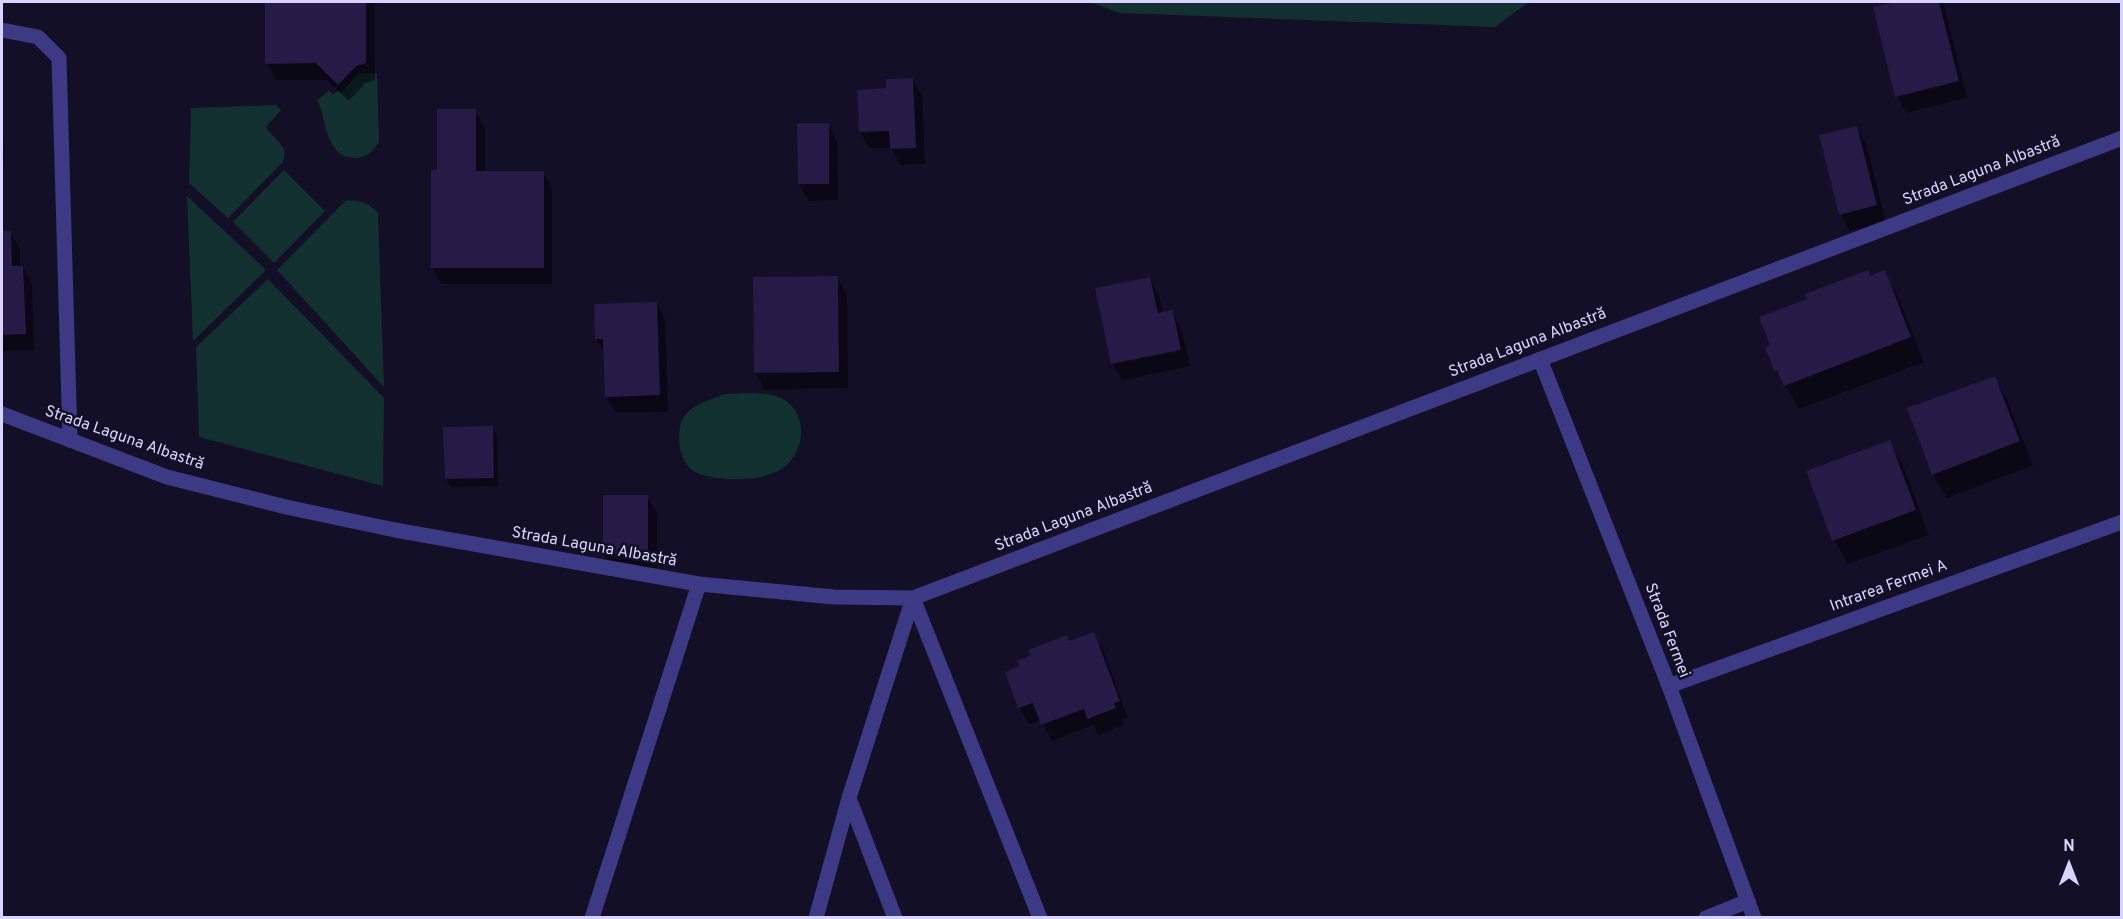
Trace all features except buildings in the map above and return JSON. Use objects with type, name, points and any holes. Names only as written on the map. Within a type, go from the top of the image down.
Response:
[{"type":"street","points":[[2,30],[38,37],[59,58],[70,440]]},
{"type":"street","name":"Strada Laguna Albastră","points":[[2,414],[167,477],[286,507],[510,552],[699,584],[834,597],[913,598],[2121,138]]},
{"type":"street","name":"Strada Fermei","points":[[1540,359],[1669,686],[1754,918]]},
{"type":"street","name":"Intrarea Fermei A","points":[[1669,686],[2121,522]]},
{"type":"street","points":[[592,918],[699,584]]},
{"type":"street","points":[[816,918],[849,798],[913,598]]},
{"type":"street","points":[[913,598],[1040,918]]},
{"type":"street","points":[[849,798],[895,918]]},
{"type":"street","points":[[1706,918],[1748,901]]},
{"type":"green space","points":[[1090,2],[1529,2],[1495,27],[1120,13]]},
{"type":"green space","points":[[359,73],[377,73],[379,141],[370,152],[357,158],[346,157],[333,146],[317,100],[329,91],[333,94],[338,91],[341,93]]},
{"type":"green space","points":[[276,105],[281,110],[266,127],[283,147],[285,156],[283,162],[228,218],[189,183],[191,108]]},
{"type":"green space","points":[[284,170],[325,211],[274,263],[233,222]]},
{"type":"green space","points":[[187,196],[266,270],[193,341]]},
{"type":"green space","points":[[346,200],[364,203],[378,213],[384,387],[277,270]]},
{"type":"green space","points":[[268,279],[384,398],[383,486],[199,437],[196,347]]},
{"type":"green space","points":[[726,394],[768,394],[790,404],[797,413],[801,434],[795,454],[789,463],[771,474],[750,479],[715,478],[695,472],[689,467],[680,445],[682,420],[694,407]]}]
